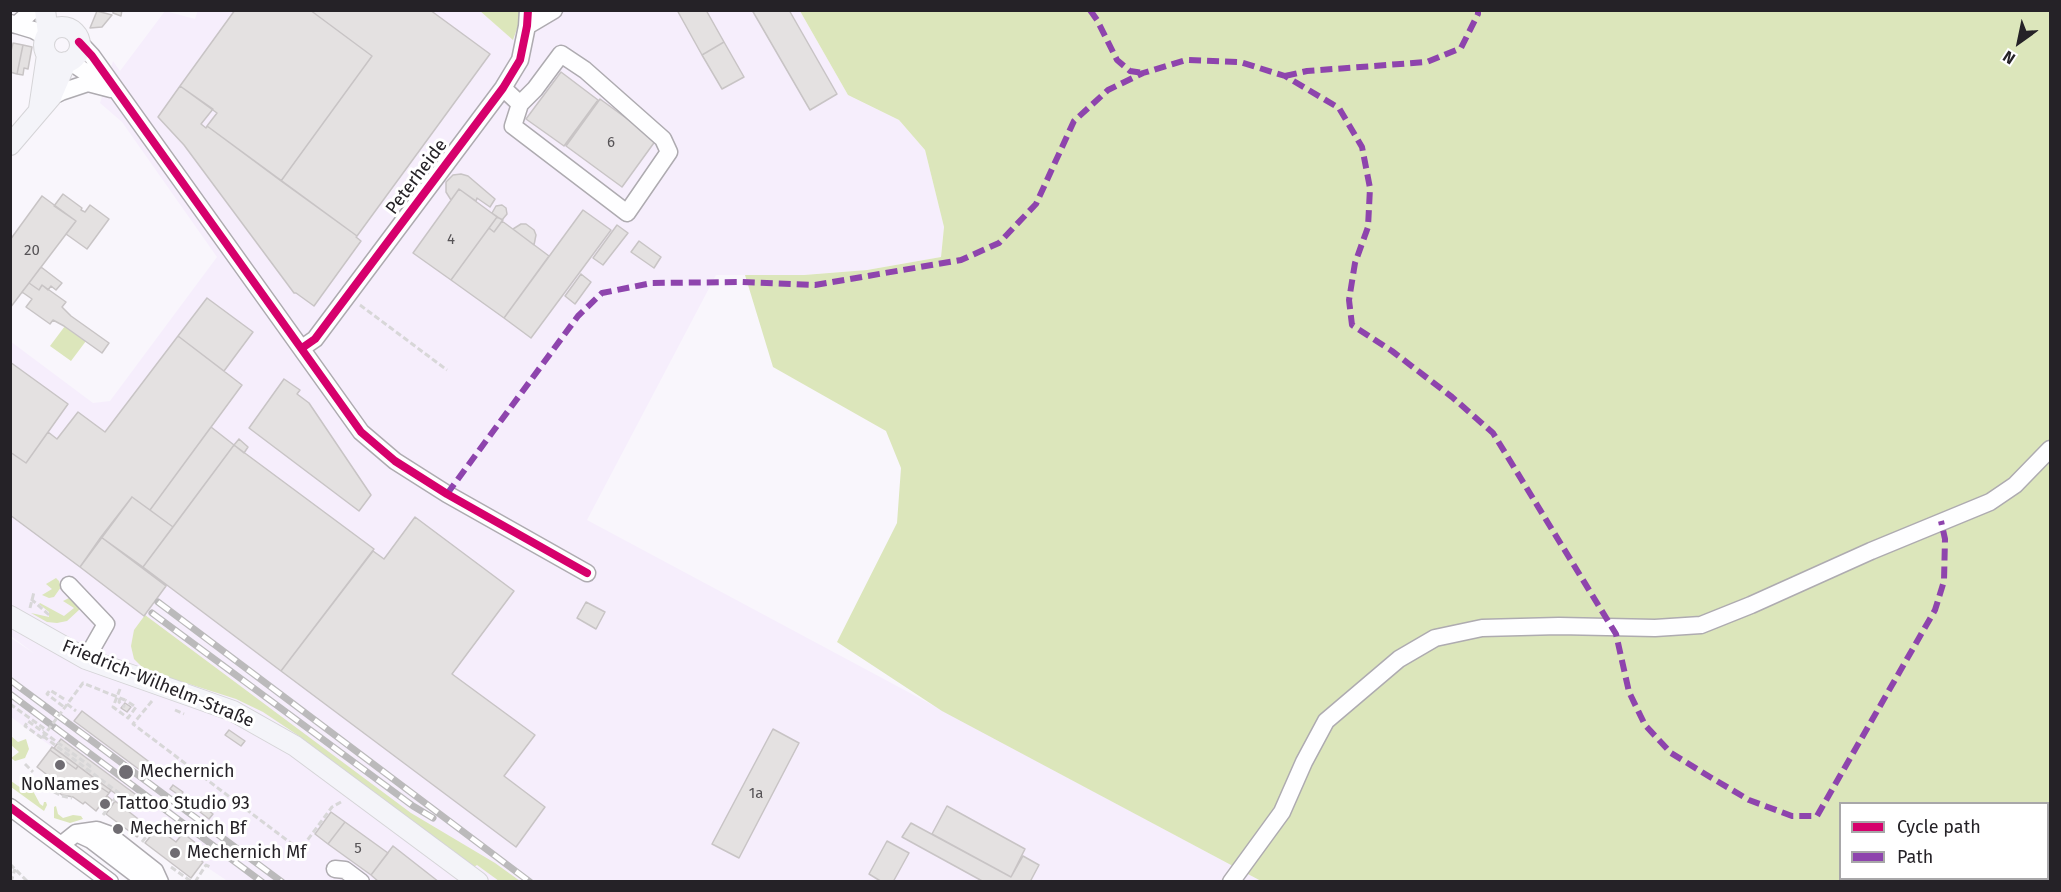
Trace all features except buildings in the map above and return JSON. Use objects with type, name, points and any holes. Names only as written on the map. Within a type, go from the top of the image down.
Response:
[{"type":"main road","points":[[45,10],[47,42],[45,103]]},
{"type":"main road","points":[[10,145],[45,103],[68,62],[79,51],[63,10]]},
{"type":"main road","points":[[47,42],[59,27],[75,36]]},
{"type":"main road","points":[[47,42],[55,62],[68,62]]},
{"type":"main road","name":"Friedrich-Wilhelm-Straße","points":[[23,611],[86,659],[233,711],[295,746],[478,882]]},
{"type":"street","points":[[13,24],[33,10]]},
{"type":"street","points":[[527,18],[554,10]]},
{"type":"street","name":"Peterheide","points":[[302,348],[315,339],[503,88],[520,60],[527,18]]},
{"type":"street","points":[[13,24],[33,30],[47,42]]},
{"type":"street","points":[[75,36],[92,56],[114,91],[361,432],[395,461],[447,494],[587,573]]},
{"type":"street","points":[[561,54],[585,70],[663,139],[669,152],[627,213],[513,126],[520,104],[561,54]]},
{"type":"street","points":[[68,62],[114,91]]},
{"type":"street","points":[[45,103],[61,92],[88,83],[114,91]]},
{"type":"street","points":[[503,88],[520,104]]},
{"type":"street","points":[[1231,882],[1282,812],[1304,762],[1326,721],[1399,659],[1435,638],[1482,628],[1559,626],[1655,628],[1701,625],[1990,502],[2015,485],[2050,449]]},
{"type":"street","points":[[69,585],[106,624],[86,659]]},
{"type":"street","points":[[10,807],[110,882]]},
{"type":"street","points":[[61,845],[76,833],[88,830],[108,834],[155,871],[160,882]]},
{"type":"street","points":[[76,833],[91,840],[146,882]]},
{"type":"street","points":[[334,869],[345,870],[361,882]]},
{"type":"path","points":[[347,296],[447,370]]},
{"type":"path","points":[[31,599],[48,615],[23,611],[34,592]]},
{"type":"path","points":[[43,736],[83,682],[118,699],[136,707],[128,718],[113,707],[118,699],[120,689]]},
{"type":"path","points":[[64,699],[51,690],[47,694],[75,710]]},
{"type":"path","points":[[118,699],[118,702],[124,706]]},
{"type":"path","points":[[152,700],[133,724],[300,850],[332,807],[341,802]]},
{"type":"path","points":[[10,704],[45,729],[42,731]]},
{"type":"path","points":[[58,745],[25,726],[28,721],[58,745],[90,766],[87,770],[119,793],[102,817]]},
{"type":"path","points":[[25,764],[33,772]]},
{"type":"path","points":[[54,792],[72,798]]},
{"type":"path","points":[[140,844],[152,829]]},
{"type":"path","points":[[163,861],[193,882],[206,865],[210,867]]},
{"type":"path","points":[[10,864],[28,882]]},
{"type":"path","points":[[11,882],[15,869]]},
{"type":"shaded area","points":[[198,10],[480,11],[513,39],[519,23],[520,11],[800,11],[848,95],[899,120],[925,150],[944,227],[941,257],[867,270],[804,275],[716,275],[587,520],[1261,881],[229,882],[202,864],[191,878],[145,843],[154,831],[107,796],[111,790],[11,717],[11,638],[35,654],[11,636],[10,341],[93,403],[110,401],[217,257],[122,122],[100,103],[113,61],[120,71],[165,11],[195,19]]},
{"type":"green space","points":[[480,11],[520,11],[519,23],[513,40]]},
{"type":"green space","points":[[800,11],[2050,11],[2050,881],[1261,881],[942,711],[837,642],[897,523],[901,468],[886,431],[773,367],[745,275],[804,275],[867,270],[941,257],[944,227],[925,150],[899,120],[848,95]]},
{"type":"green space","points":[[65,326],[86,341],[71,361],[50,346]]},
{"type":"green space","points":[[56,578],[61,587],[54,597],[49,598],[42,595],[52,589],[46,584]]},
{"type":"green space","points":[[71,597],[80,609],[67,621],[47,622],[31,613],[49,617],[49,612],[40,603],[64,616],[74,608],[63,601]]},
{"type":"green space","points":[[145,615],[411,813],[495,863],[520,881],[499,881],[477,865],[474,867],[299,736],[263,712],[236,699],[142,667],[134,659],[131,646],[134,630]]},
{"type":"green space","points":[[11,736],[18,742],[26,739],[29,749],[25,758],[15,761],[11,758],[19,752],[11,745]]},
{"type":"green space","points":[[23,777],[28,790],[33,791],[40,804],[43,806],[46,802],[44,811],[11,787],[11,781],[21,788]]},
{"type":"green space","points":[[56,806],[58,814],[63,818],[73,815],[81,816],[83,819],[70,823],[54,818],[54,807]]},
{"type":"railway","points":[[158,602],[530,882]]},
{"type":"railway","points":[[152,613],[413,806],[433,818]]},
{"type":"railway","points":[[10,680],[282,882]]},
{"type":"railway","points":[[10,694],[262,882]]},
{"type":"railway","points":[[2049,831],[2050,827]]},
{"type":"marked path","points":[[1090,10],[1117,60],[1130,71],[1143,73]]},
{"type":"marked path","points":[[1285,76],[1307,71],[1427,62],[1461,48],[1478,10]]},
{"type":"marked path","points":[[447,494],[578,316],[602,293],[652,283],[740,282],[815,285],[961,260],[999,243],[1036,204],[1074,121],[1108,90],[1143,73],[1186,60],[1240,62],[1285,76],[1339,108],[1362,147],[1370,188],[1368,227],[1355,263],[1349,300],[1352,325],[1392,351],[1452,397],[1493,433],[1616,634],[1629,692],[1645,725],[1671,753],[1710,777],[1749,800],[1792,816],[1817,816],[1935,610],[1944,581],[1945,539],[1941,521]]},
{"type":"cycle path","points":[[302,348],[315,339],[503,88],[520,60],[528,10]]},
{"type":"cycle path","points":[[79,42],[92,56],[361,432],[395,461],[447,494],[587,573]]},
{"type":"cycle path","points":[[10,807],[110,882]]},
{"type":"place","name":"NoNames","points":[[60,765]]},
{"type":"place","name":"Mechernich","points":[[126,772]]},
{"type":"place","name":"Tattoo Studio 93","points":[[105,804]]},
{"type":"place","name":"Mechernich Bf","points":[[118,829]]},
{"type":"place","name":"Mechernich Mf","points":[[175,853]]}]
